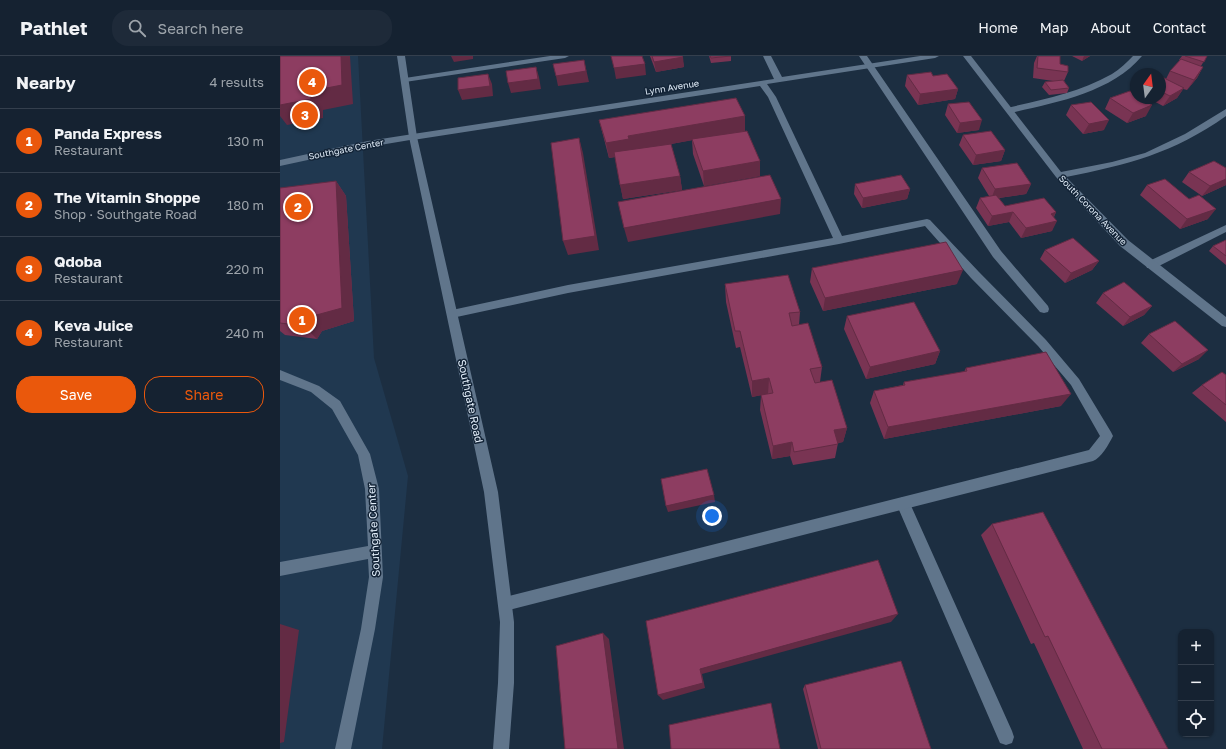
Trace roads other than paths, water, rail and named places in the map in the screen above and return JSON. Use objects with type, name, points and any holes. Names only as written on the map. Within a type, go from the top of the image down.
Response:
[{"type":"street","name":"Southgate Road","points":[[401,56],[413,137],[491,492],[507,622],[506,683],[501,749]]},
{"type":"street","points":[[405,80],[565,56]]},
{"type":"street","points":[[767,56],[779,80]]},
{"type":"street","points":[[863,56],[997,254],[1044,309]]},
{"type":"street","name":"Lynn Avenue","points":[[413,137],[934,56]]},
{"type":"street","name":"South Corona Avenue","points":[[967,56],[1059,175],[1080,198],[1124,243],[1226,323]]},
{"type":"street","points":[[1010,110],[1063,98],[1081,91],[1116,75],[1138,56]]},
{"type":"street","points":[[762,83],[772,97],[839,240]]},
{"type":"street","points":[[1059,175],[1120,163],[1154,152],[1175,144],[1214,122],[1226,112]]},
{"type":"street","name":"Southgate Center","points":[[280,162],[368,144],[413,137]]},
{"type":"street","points":[[452,314],[568,289],[839,240],[927,222],[1056,359],[1075,382],[1107,436],[1093,454],[505,604]]},
{"type":"street","points":[[1151,265],[1226,228]]},
{"type":"street","name":"Southgate Center","points":[[280,375],[315,389],[336,405],[353,432],[364,454],[371,483],[376,576],[368,630],[343,749]]},
{"type":"street","points":[[903,503],[1006,737]]},
{"type":"street","points":[[280,570],[375,551]]},
{"type":"place","name":"Keva Juice","points":[[312,82]]},
{"type":"place","name":"Qdoba","points":[[305,115]]},
{"type":"place","name":"The Vitamin Shoppe","points":[[298,207]]},
{"type":"place","name":"Panda Express","points":[[302,320]]}]
